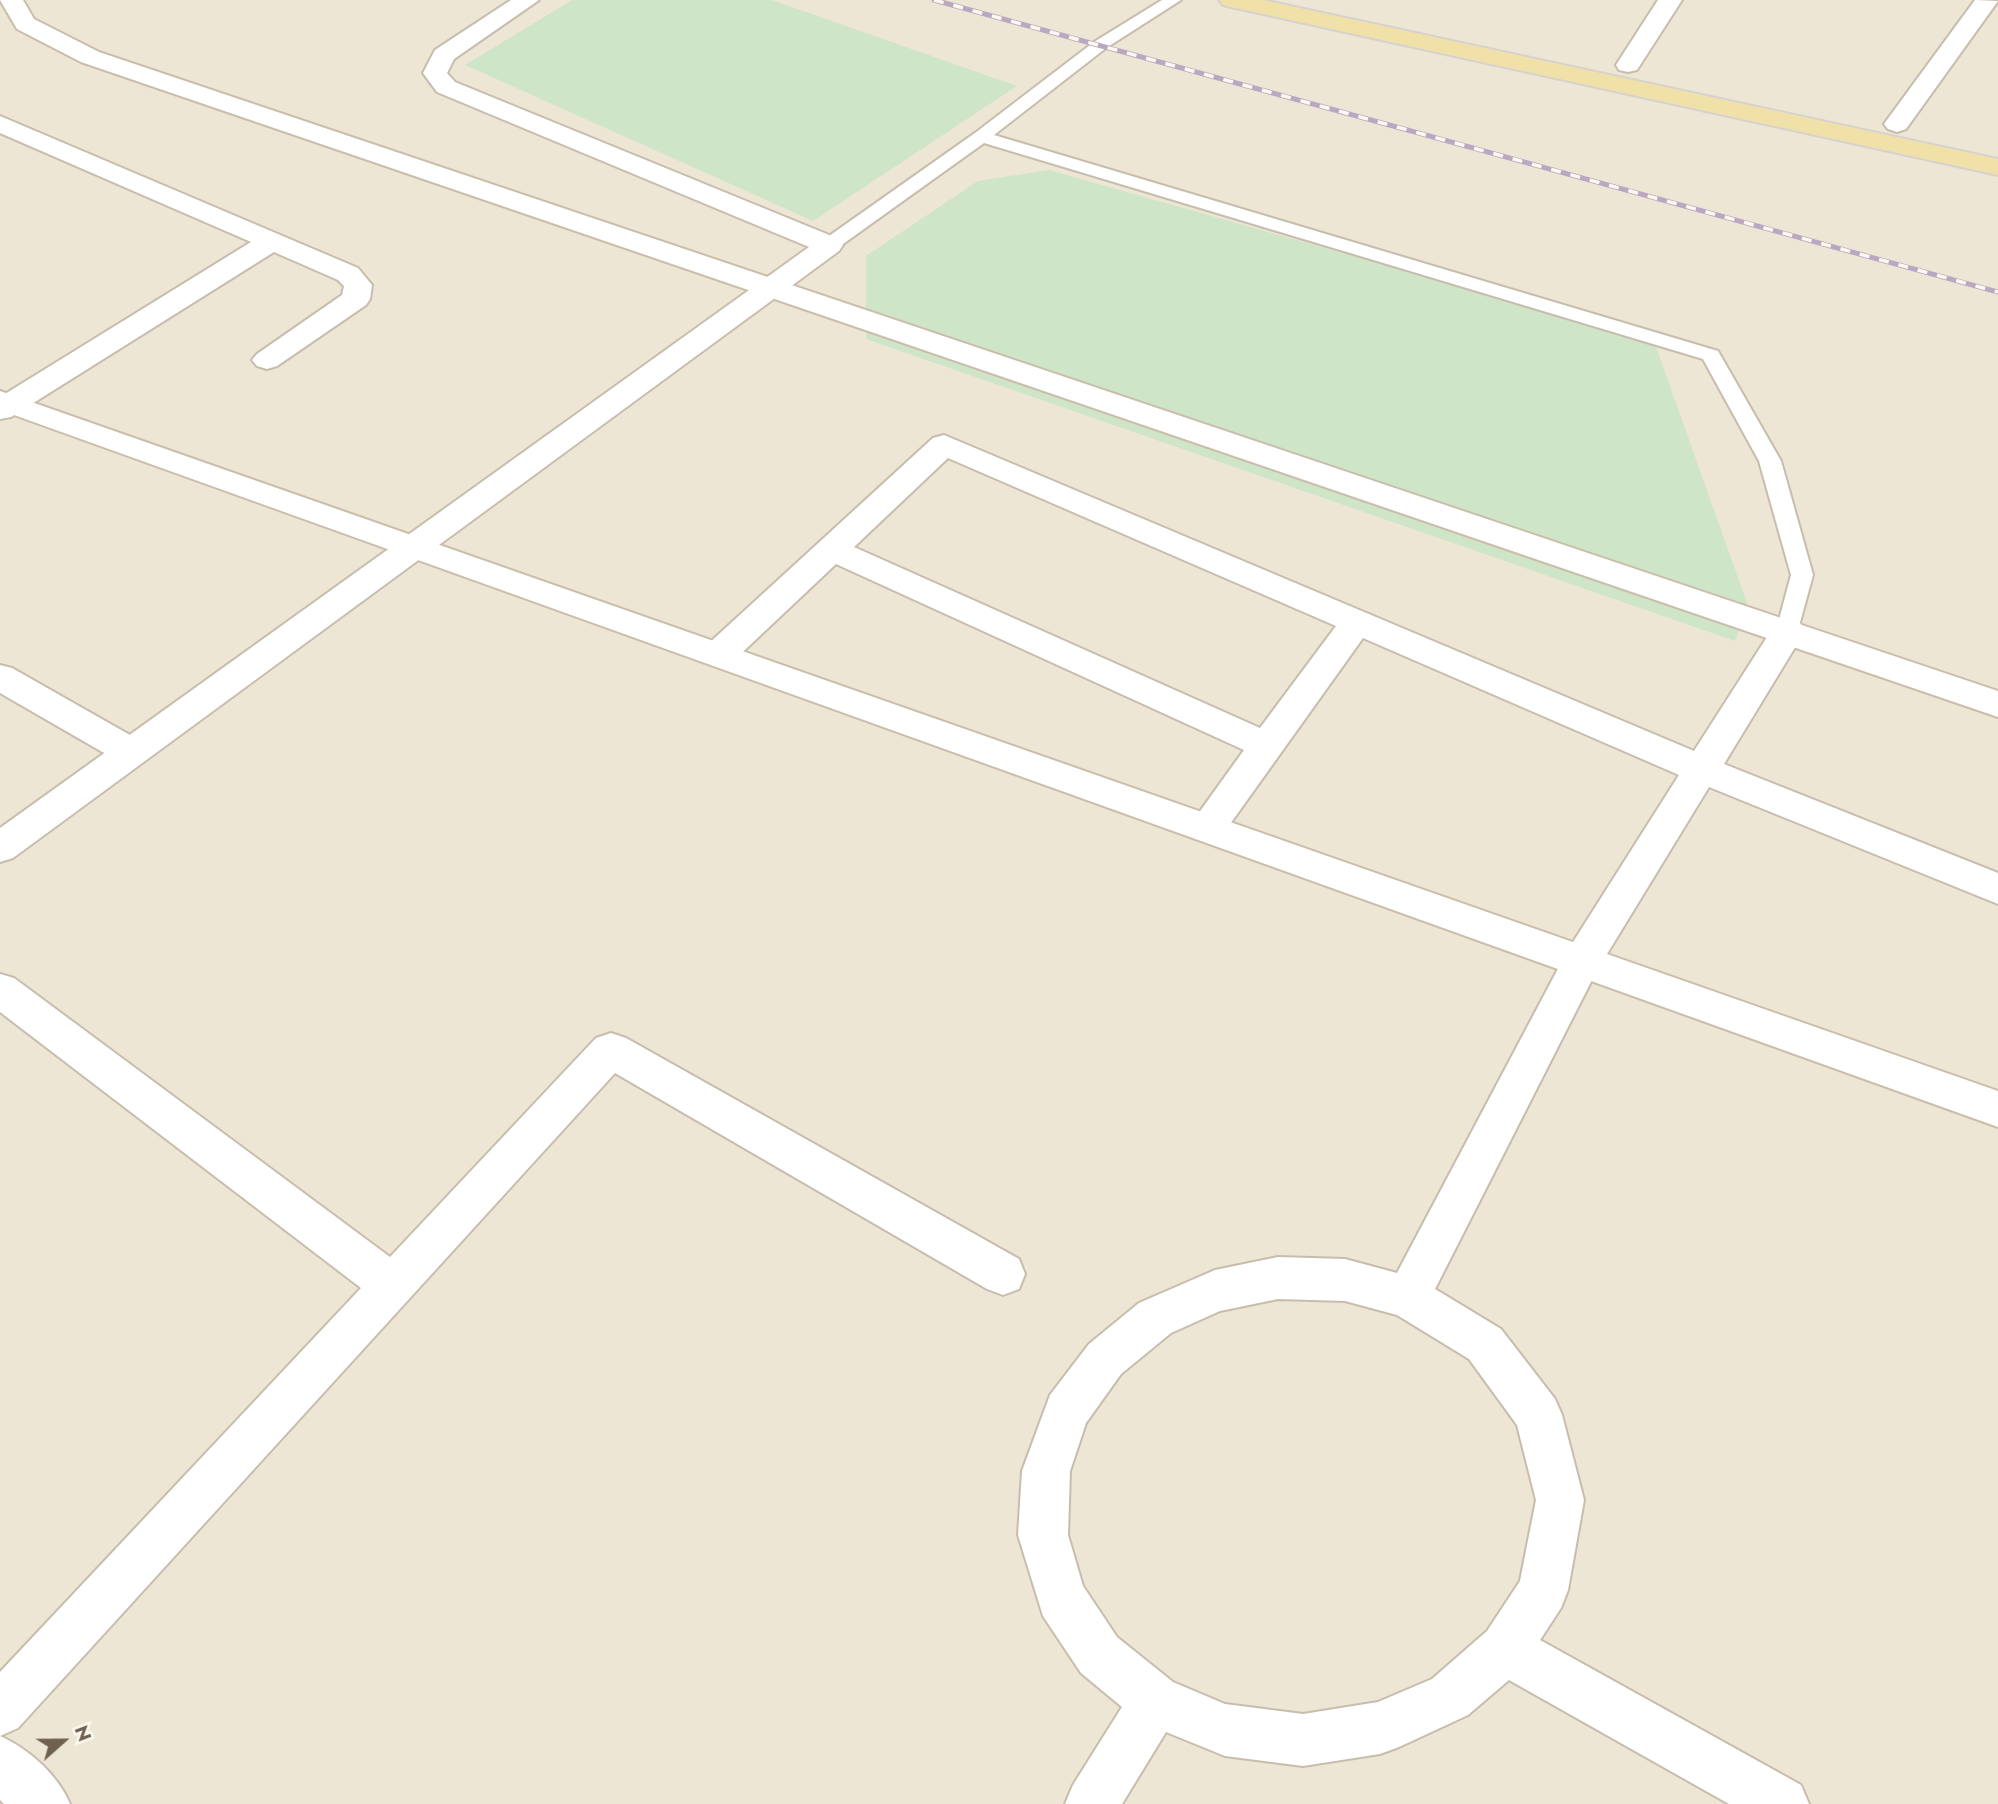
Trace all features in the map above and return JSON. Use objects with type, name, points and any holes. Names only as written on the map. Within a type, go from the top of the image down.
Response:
[{"type":"main road","points":[[1231,0],[1998,167]]},
{"type":"main road","points":[[1333,0],[1998,146]]},
{"type":"street","points":[[11,0],[25,24],[90,57],[772,286],[1998,704]]},
{"type":"street","points":[[527,0],[444,55],[435,73],[446,86],[829,245]]},
{"type":"street","points":[[1628,65],[1670,0]]},
{"type":"street","points":[[1897,124],[1987,0]]},
{"type":"street","points":[[0,124],[348,274],[358,285],[356,299],[267,359]]},
{"type":"street","points":[[4,405],[271,242]]},
{"type":"street","points":[[0,848],[829,245]]},
{"type":"street","points":[[4,405],[415,546],[1998,1109]]},
{"type":"street","points":[[719,654],[944,445],[1701,769],[1998,890]]},
{"type":"street","points":[[831,549],[1267,746]]},
{"type":"street","points":[[1208,828],[1357,622]]},
{"type":"street","points":[[1408,1297],[1582,961],[1787,631]]},
{"type":"street","points":[[0,677],[131,752]]},
{"type":"street","points":[[0,990],[393,1286]]},
{"type":"street","points":[[0,1710],[611,1050],[1003,1274]]},
{"type":"street","points":[[1278,1279],[1345,1280],[1408,1297],[1485,1344],[1538,1415],[1560,1500],[1543,1590],[1505,1648],[1450,1697],[1380,1728],[1303,1740],[1225,1730],[1155,1701],[1099,1655],[1061,1598],[1043,1535],[1045,1471],[1066,1411],[1105,1359],[1155,1318],[1214,1291],[1278,1279]]},
{"type":"street","points":[[1505,1648],[1782,1804]]},
{"type":"street","points":[[1092,1804],[1155,1701]]},
{"type":"street","points":[[0,1763],[43,1804]]},
{"type":"lane","points":[[829,245],[981,137],[1100,45],[1173,0]]},
{"type":"lane","points":[[981,137],[1711,355],[1770,461],[1788,524],[1802,575],[1787,631]]},
{"type":"shaded area","points":[[0,0],[1998,0],[1998,1804],[0,1804]]},
{"type":"green space","points":[[572,0],[772,0],[1017,86],[813,221],[465,65]]},
{"type":"green space","points":[[1049,170],[1654,341],[1748,606],[1735,641],[866,339],[866,256],[978,181]]},
{"type":"railway","points":[[934,0],[1998,292]]}]
